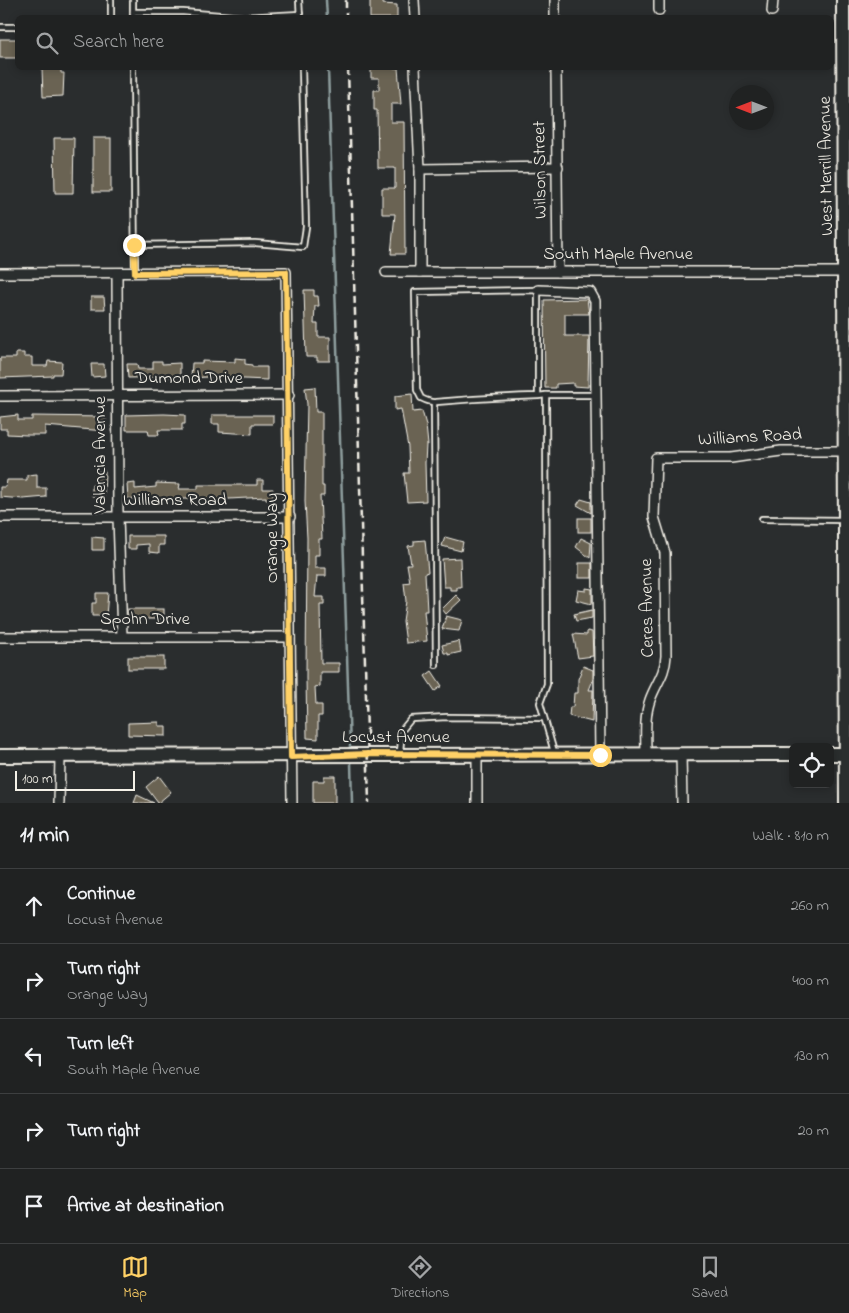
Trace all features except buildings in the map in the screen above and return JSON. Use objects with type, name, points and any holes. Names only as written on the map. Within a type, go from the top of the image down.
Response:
[{"type":"street","points":[[414,0],[415,15]]},
{"type":"street","points":[[555,0],[555,15]]},
{"type":"street","points":[[772,0],[772,11]]},
{"type":"street","name":"West Merrill Avenue","points":[[843,0],[846,76],[847,272],[845,451],[846,803]]},
{"type":"street","points":[[415,70],[420,169],[420,272]]},
{"type":"street","name":"Wilson Street","points":[[556,70],[558,272]]},
{"type":"street","points":[[420,169],[558,167]]},
{"type":"street","name":"Orange Way","points":[[135,273],[286,272],[289,395],[292,803]]},
{"type":"street","name":"South Maple Avenue","points":[[386,272],[847,272]]},
{"type":"street","points":[[0,273],[135,273]]},
{"type":"street","name":"Valencia Avenue","points":[[117,273],[118,517],[122,636]]},
{"type":"street","points":[[538,290],[587,292],[594,296],[598,396],[600,755]]},
{"type":"street","name":"Dumond Drive","points":[[0,396],[289,395]]},
{"type":"street","name":"Williams Road","points":[[656,458],[731,458],[781,451],[845,451]]},
{"type":"street","name":"Ceres Avenue","points":[[646,754],[646,714],[651,697],[665,670],[666,656],[665,553],[654,517],[656,458]]},
{"type":"street","name":"Williams Road","points":[[0,517],[290,517]]},
{"type":"street","name":"Spohn Drive","points":[[0,637],[290,637]]},
{"type":"street","name":"Locust Avenue","points":[[0,756],[291,757],[400,754],[555,756],[789,754]]},
{"type":"street","points":[[681,754],[682,803]]},
{"type":"street","points":[[834,754],[847,754]]},
{"type":"street","points":[[477,755],[477,803]]},
{"type":"street","points":[[59,803],[60,757]]},
{"type":"lane","points":[[111,0],[111,15]]},
{"type":"lane","points":[[133,0],[133,15],[183,12],[220,15]]},
{"type":"lane","points":[[299,0],[300,15]]},
{"type":"lane","points":[[0,27],[15,27]]},
{"type":"lane","points":[[133,70],[135,273]]},
{"type":"lane","points":[[134,245],[255,243],[303,247],[306,226],[302,70]]},
{"type":"lane","points":[[538,396],[538,290],[415,292],[417,390],[420,398],[434,402],[443,400],[538,396],[546,395],[598,396]]},
{"type":"lane","points":[[546,395],[547,684],[540,703],[555,756]]},
{"type":"lane","points":[[434,402],[436,665]]},
{"type":"lane","points":[[762,519],[846,520]]},
{"type":"lane","points":[[400,754],[402,730],[411,719],[447,717],[543,718]]},
{"type":"waterway","points":[[326,0],[327,15]]},
{"type":"waterway","points":[[328,70],[350,748]]},
{"type":"waterway","points":[[351,762],[352,803]]},
{"type":"railway","points":[[346,0],[346,15]]},
{"type":"railway","points":[[348,70],[369,803]]},
{"type":"route","points":[[134,245],[135,273],[286,272],[289,395],[291,757],[368,754],[600,755]]}]
